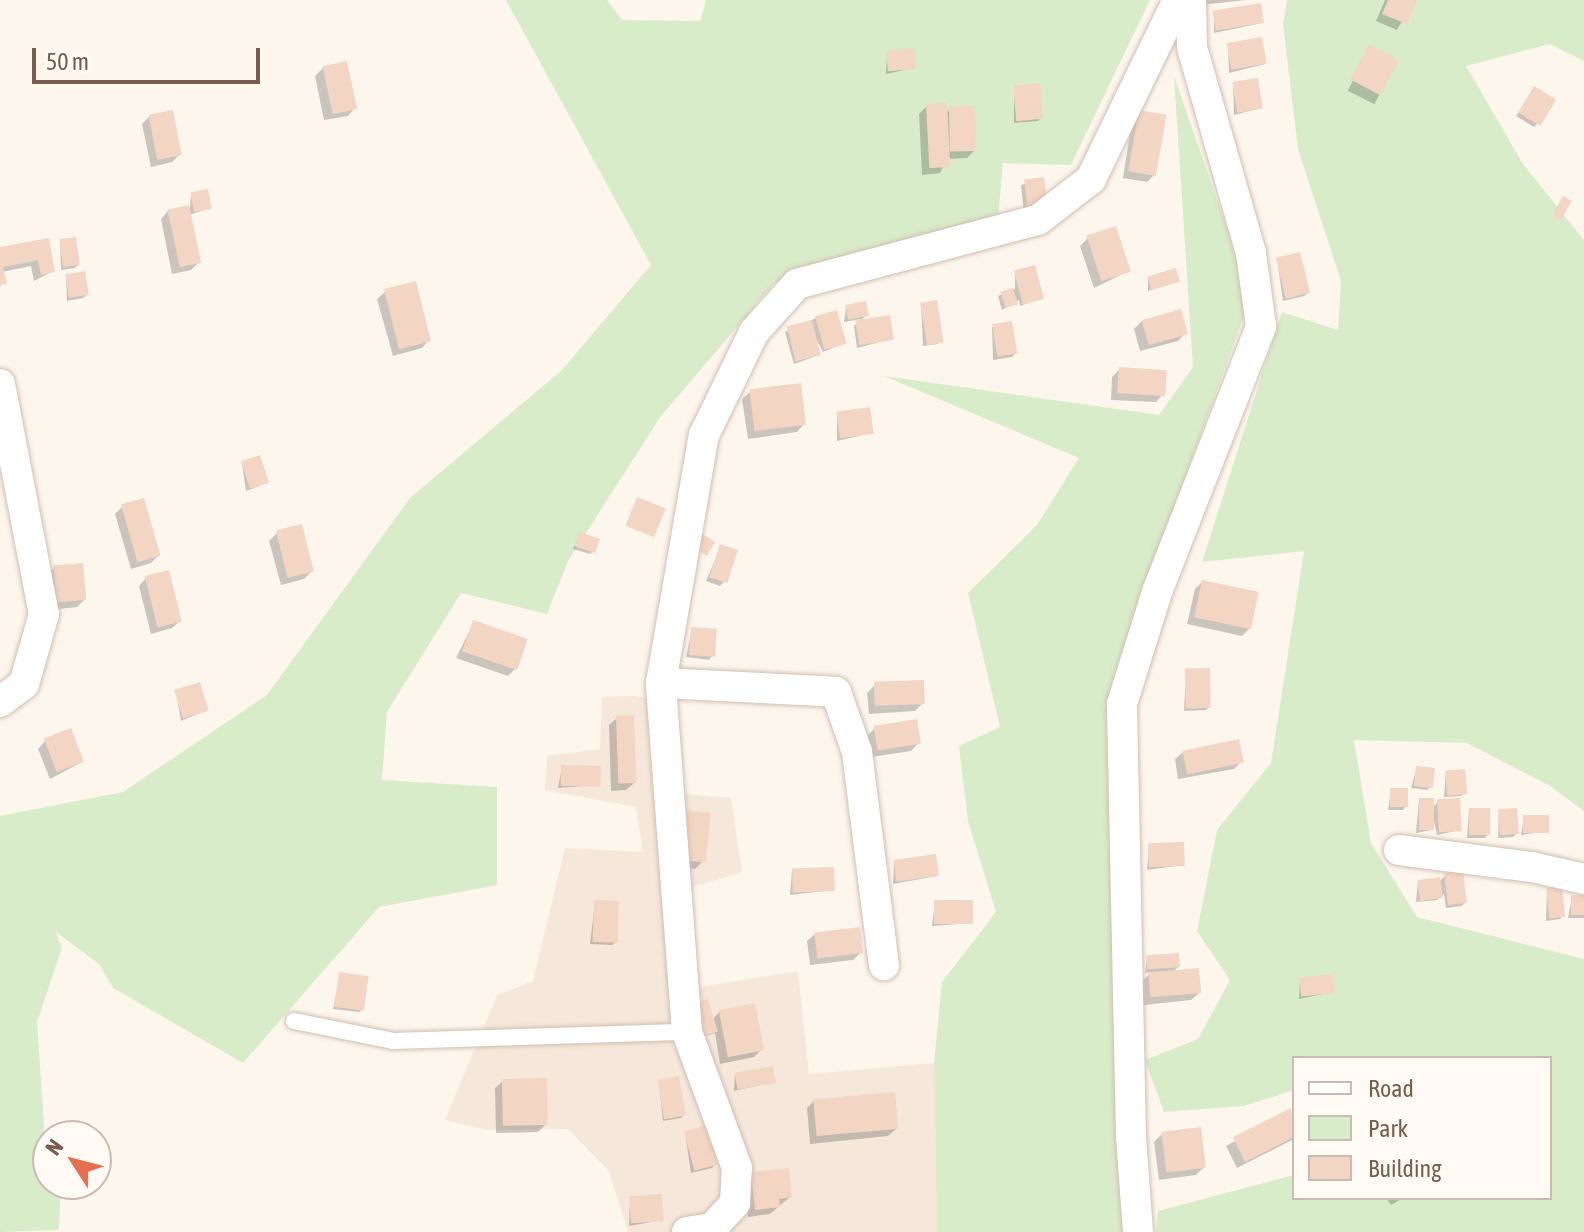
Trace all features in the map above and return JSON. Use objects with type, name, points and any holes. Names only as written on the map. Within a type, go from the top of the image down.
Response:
[{"type":"street","points":[[687,1232],[712,1228],[735,1203],[737,1168],[687,1032],[661,683],[704,435],[754,332],[797,284],[1038,220],[1091,179],[1178,0]]},
{"type":"street","points":[[1138,1232],[1131,1137],[1122,704],[1157,592],[1261,326],[1251,253],[1192,47],[1191,0]]},
{"type":"street","points":[[0,384],[44,614],[24,684],[0,702]]},
{"type":"street","points":[[661,683],[836,692],[857,752],[884,965]]},
{"type":"street","points":[[1399,850],[1532,867],[1584,879]]},
{"type":"lane","points":[[294,1021],[393,1041],[687,1032]]},
{"type":"shaded area","points":[[633,696],[677,701],[683,794],[731,798],[742,872],[690,888],[700,987],[798,971],[809,1074],[934,1063],[937,1232],[628,1232],[609,1171],[568,1129],[487,1130],[445,1120],[497,995],[533,981],[565,848],[643,852],[636,807],[545,790],[547,756],[600,749],[602,697]]},
{"type":"green space","points":[[506,0],[607,0],[622,20],[700,21],[706,0],[1150,0],[1071,165],[1003,163],[998,219],[775,282],[661,416],[568,561],[547,614],[461,593],[387,712],[382,780],[497,787],[497,885],[379,907],[243,1063],[113,988],[99,964],[56,932],[62,948],[37,1022],[44,1120],[32,1120],[32,1200],[60,1200],[59,1230],[0,1232],[0,816],[123,792],[267,695],[410,498],[562,370],[651,265]]},
{"type":"green space","points":[[1287,0],[1584,0],[1584,61],[1550,44],[1466,66],[1523,164],[1584,240],[1584,811],[1550,786],[1467,743],[1354,740],[1371,843],[1417,917],[1584,959],[1584,1232],[1156,1232],[1158,1211],[1292,1176],[1292,1200],[1552,1200],[1552,1056],[1292,1056],[1292,1091],[1244,1106],[1164,1112],[1145,1060],[1198,1039],[1230,980],[1197,931],[1217,830],[1271,763],[1304,551],[1202,562],[1282,312],[1338,330],[1341,281],[1298,149],[1283,24]]},
{"type":"green space","points":[[1174,76],[1251,297],[1119,659],[1109,783],[1123,1232],[937,1232],[934,1063],[942,982],[996,912],[968,821],[959,746],[1000,727],[968,593],[1037,525],[1079,458],[884,376],[1159,415],[1193,367]]},
{"type":"building","points":[[1388,0],[1417,0],[1407,24],[1382,14]]},
{"type":"building","points":[[1261,3],[1264,23],[1216,30],[1213,11]]},
{"type":"building","points":[[1262,37],[1267,64],[1231,70],[1227,43]]},
{"type":"building","points":[[1369,44],[1399,60],[1380,95],[1350,79]]},
{"type":"building","points":[[914,48],[916,69],[888,71],[886,50]]},
{"type":"building","points":[[347,61],[357,109],[333,114],[323,66]]},
{"type":"building","points":[[1258,78],[1263,109],[1237,113],[1232,82]]},
{"type":"building","points":[[1040,83],[1043,119],[1016,121],[1013,85]]},
{"type":"building","points":[[1534,86],[1556,99],[1540,126],[1518,113]]},
{"type":"building","points":[[947,103],[950,167],[929,168],[926,104]]},
{"type":"building","points":[[949,106],[975,106],[976,151],[950,151]]},
{"type":"building","points":[[173,110],[182,155],[157,160],[148,115]]},
{"type":"building","points":[[1139,110],[1167,115],[1156,176],[1128,171]]},
{"type":"building","points":[[1044,177],[1048,208],[1028,210],[1024,179]]},
{"type":"building","points":[[208,189],[212,209],[194,212],[190,192]]},
{"type":"building","points":[[1563,196],[1572,201],[1561,220],[1552,215]]},
{"type":"building","points":[[189,205],[201,263],[180,267],[167,210]]},
{"type":"building","points":[[1116,226],[1131,272],[1101,281],[1087,236]]},
{"type":"building","points":[[76,237],[80,265],[63,267],[59,239]]},
{"type":"building","points":[[49,238],[55,272],[41,275],[38,260],[3,267],[7,284],[0,285],[0,247]]},
{"type":"building","points":[[1300,252],[1310,293],[1286,299],[1276,258]]},
{"type":"building","points":[[1035,265],[1044,299],[1023,305],[1014,271]]},
{"type":"building","points":[[1176,268],[1180,281],[1151,290],[1147,277]]},
{"type":"building","points":[[85,271],[89,295],[69,298],[65,274]]},
{"type":"building","points":[[416,281],[431,341],[399,349],[384,289]]},
{"type":"building","points":[[1013,288],[1018,304],[1006,308],[1001,292]]},
{"type":"building","points":[[937,300],[944,342],[927,345],[920,303]]},
{"type":"building","points":[[866,301],[869,316],[848,320],[845,305]]},
{"type":"building","points":[[1181,309],[1188,334],[1149,345],[1142,320]]},
{"type":"building","points":[[837,310],[847,344],[825,350],[815,316]]},
{"type":"building","points":[[890,315],[894,340],[859,345],[855,320]]},
{"type":"building","points":[[812,320],[821,355],[795,361],[787,326]]},
{"type":"building","points":[[1012,321],[1017,354],[997,357],[992,324]]},
{"type":"building","points":[[1119,367],[1167,370],[1165,396],[1117,393]]},
{"type":"building","points":[[801,383],[806,425],[755,431],[749,389]]},
{"type":"building","points":[[870,407],[874,434],[840,438],[836,412]]},
{"type":"building","points":[[260,455],[269,483],[250,489],[241,461]]},
{"type":"building","points":[[637,497],[666,509],[654,537],[625,526]]},
{"type":"building","points":[[144,498],[161,556],[137,562],[121,505]]},
{"type":"building","points":[[302,524],[314,572],[288,578],[276,531]]},
{"type":"building","points":[[579,532],[600,539],[595,553],[574,546]]},
{"type":"building","points":[[701,533],[715,542],[707,556],[692,546]]},
{"type":"building","points":[[720,544],[738,550],[727,583],[709,577]]},
{"type":"building","points":[[83,563],[86,600],[56,602],[53,566]]},
{"type":"building","points":[[169,570],[182,621],[158,627],[145,576]]},
{"type":"building","points":[[1202,580],[1259,592],[1251,629],[1194,617]]},
{"type":"building","points":[[473,620],[528,639],[517,670],[462,651]]},
{"type":"building","points":[[691,627],[717,629],[715,657],[689,655]]},
{"type":"building","points":[[1185,668],[1210,668],[1211,708],[1186,708]]},
{"type":"building","points":[[924,680],[925,704],[875,706],[874,682]]},
{"type":"building","points":[[200,682],[209,711],[183,719],[174,690]]},
{"type":"building","points":[[634,715],[636,783],[618,784],[616,716]]},
{"type":"building","points":[[917,719],[921,744],[877,751],[874,726]]},
{"type":"building","points":[[71,728],[84,762],[57,772],[44,738]]},
{"type":"building","points":[[1239,739],[1244,762],[1187,775],[1182,751]]},
{"type":"building","points":[[561,765],[601,766],[601,787],[561,786]]},
{"type":"building","points":[[1416,766],[1435,768],[1433,788],[1414,786]]},
{"type":"building","points":[[1465,769],[1467,794],[1447,796],[1445,771]]},
{"type":"building","points":[[1390,788],[1408,788],[1408,807],[1390,807]]},
{"type":"building","points":[[1419,798],[1434,798],[1434,830],[1419,830]]},
{"type":"building","points":[[1460,798],[1462,831],[1439,832],[1437,799]]},
{"type":"building","points":[[1469,808],[1490,808],[1490,835],[1469,835]]},
{"type":"building","points":[[1517,808],[1519,834],[1500,835],[1498,809]]},
{"type":"building","points":[[684,810],[711,813],[706,863],[679,860]]},
{"type":"building","points":[[1523,815],[1549,815],[1549,833],[1523,833]]},
{"type":"building","points":[[1184,842],[1185,866],[1149,867],[1148,843]]},
{"type":"building","points":[[936,854],[939,876],[896,882],[893,860]]},
{"type":"building","points":[[834,867],[835,891],[793,892],[792,868]]},
{"type":"building","points":[[1463,871],[1467,903],[1448,905],[1444,873]]},
{"type":"building","points":[[1440,877],[1443,898],[1420,901],[1417,880]]},
{"type":"building","points":[[1562,886],[1565,917],[1549,919],[1546,888]]},
{"type":"building","points":[[1571,895],[1584,895],[1584,915],[1571,915]]},
{"type":"building","points":[[594,900],[619,901],[618,943],[593,942]]},
{"type":"building","points":[[934,900],[973,900],[973,924],[934,924]]},
{"type":"building","points":[[860,927],[863,953],[818,958],[814,933]]},
{"type":"building","points":[[1179,953],[1180,967],[1147,969],[1146,955]]},
{"type":"building","points":[[1199,968],[1201,993],[1150,997],[1148,972]]},
{"type":"building","points":[[339,972],[369,976],[364,1011],[334,1007]]},
{"type":"building","points":[[1333,974],[1335,993],[1301,996],[1299,978]]},
{"type":"building","points":[[708,999],[718,1032],[700,1037],[690,1005]]},
{"type":"building","points":[[755,1003],[764,1050],[728,1057],[719,1010]]},
{"type":"building","points":[[773,1066],[776,1083],[738,1090],[735,1073]]},
{"type":"building","points":[[679,1076],[686,1115],[664,1119],[657,1080]]},
{"type":"building","points":[[547,1078],[548,1125],[503,1126],[502,1079]]},
{"type":"building","points":[[895,1092],[898,1129],[817,1136],[813,1099]]},
{"type":"building","points":[[1291,1108],[1292,1138],[1245,1162],[1233,1137]]},
{"type":"building","points":[[707,1125],[718,1165],[694,1171],[684,1131]]},
{"type":"building","points":[[1201,1127],[1206,1168],[1166,1173],[1161,1132]]},
{"type":"building","points":[[789,1168],[792,1197],[779,1199],[780,1207],[755,1210],[751,1172]]},
{"type":"building","points":[[662,1194],[664,1221],[631,1223],[629,1196]]}]
